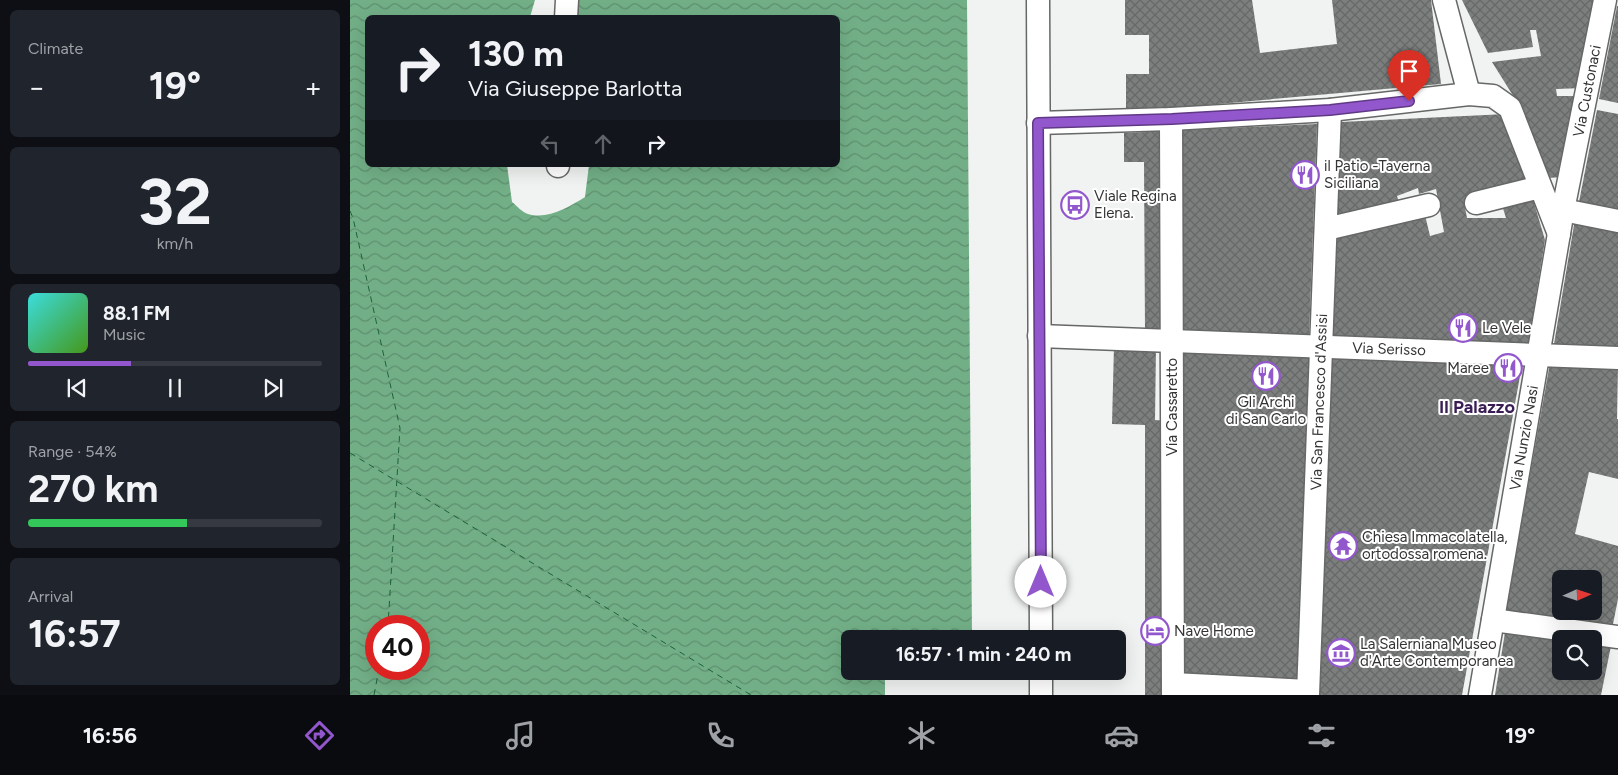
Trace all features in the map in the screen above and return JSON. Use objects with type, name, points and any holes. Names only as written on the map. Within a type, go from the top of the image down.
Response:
[{"type":"street","points":[[566,15],[567,0]]},
{"type":"street","points":[[1038,0],[1041,630]]},
{"type":"street","points":[[1444,0],[1468,94]]},
{"type":"street","name":"Via Custonaci","points":[[1569,181],[1605,0]]},
{"type":"street","points":[[1038,123],[1172,119],[1330,110],[1468,94],[1493,96],[1510,108],[1559,234]]},
{"type":"street","name":"Via San Francesco d'Assisi","points":[[1308,693],[1330,110]]},
{"type":"street","name":"Via Cassaretto","points":[[1172,119],[1173,690]]},
{"type":"street","name":"Via Nunzio Nasi","points":[[1480,695],[1569,181]]},
{"type":"street","points":[[1476,203],[1540,187]]},
{"type":"street","points":[[1326,229],[1429,204]]},
{"type":"street","points":[[1563,210],[1618,221]]},
{"type":"street","name":"Via Serisso","points":[[1039,336],[1618,358]]},
{"type":"street","points":[[1493,620],[1618,637]]},
{"type":"street","points":[[1041,680],[1041,695]]},
{"type":"street","points":[[1173,690],[1308,693]]},
{"type":"water","points":[[350,0],[535,0],[531,15],[365,15],[365,167],[507,167],[512,202],[528,214],[543,215],[558,212],[585,197],[589,167],[840,167],[840,15],[577,15],[578,0],[967,0],[972,630],[841,630],[841,680],[885,680],[885,695],[350,695]]},
{"type":"building","points":[[1125,0],[1252,0],[1260,53],[1337,44],[1332,0],[1431,0],[1441,84],[1151,110],[1126,110],[1126,74],[1149,74],[1149,35],[1125,35]]},
{"type":"building","points":[[1462,0],[1601,0],[1584,88],[1556,89],[1557,96],[1582,96],[1567,177],[1545,178],[1517,102],[1492,62],[1541,56],[1536,30],[1530,30],[1533,47],[1488,53]]},
{"type":"building","points":[[1618,6],[1618,103],[1599,99]]},
{"type":"building","points":[[1597,110],[1618,114],[1618,215],[1578,207]]},
{"type":"building","points":[[1506,114],[1528,185],[1464,202],[1467,218],[1506,218],[1501,202],[1532,196],[1545,240],[1528,345],[1330,338],[1335,230],[1424,211],[1430,236],[1444,232],[1436,189],[1419,194],[1418,188],[1397,196],[1401,209],[1337,224],[1341,122]]},
{"type":"building","points":[[1317,124],[1309,337],[1180,334],[1181,130]]},
{"type":"building","points":[[1169,131],[1166,332],[1145,331],[1144,162],[1124,162],[1124,133]]},
{"type":"building","points":[[1575,219],[1618,226],[1618,348],[1554,344]]},
{"type":"building","points":[[1114,346],[1156,346],[1155,420],[1168,421],[1169,695],[1145,695],[1145,425],[1112,424]]},
{"type":"building","points":[[1178,348],[1311,351],[1297,687],[1180,682]]},
{"type":"building","points":[[1329,355],[1522,365],[1462,695],[1316,695]]},
{"type":"building","points":[[1550,363],[1618,367],[1618,479],[1589,472],[1575,534],[1618,546],[1618,599],[1612,629],[1505,613]]},
{"type":"building","points":[[1506,626],[1552,637],[1552,680],[1602,680],[1602,639],[1612,641],[1601,695],[1495,695]]},
{"type":"ferry route","points":[[350,211],[400,428],[389,615]]},
{"type":"ferry route","points":[[350,453],[751,695]]},
{"type":"ferry route","points":[[374,695],[377,680]]},
{"type":"place","name":"il Patio -Taverna Siciliana","points":[[1305,175]]},
{"type":"place","name":"Viale Regina Elena.","points":[[1075,205]]},
{"type":"place","name":"Le Vele","points":[[1463,328]]},
{"type":"place","name":"Maree","points":[[1508,368]]},
{"type":"place","name":"Gli Archi di San Carlo","points":[[1266,376]]},
{"type":"place","name":"Chiesa Immacolatella, ortodossa romena.","points":[[1343,546]]},
{"type":"place","name":"Nave Home","points":[[1155,631]]},
{"type":"place","name":"La Salerniana Museo d'Arte Contemporanea","points":[[1341,653]]},
{"type":"district","name":"Il Palazzo","points":[[1477,407]]},
{"type":"route","points":[[1041,582],[1038,123],[1172,119],[1330,110],[1409,101]]}]
